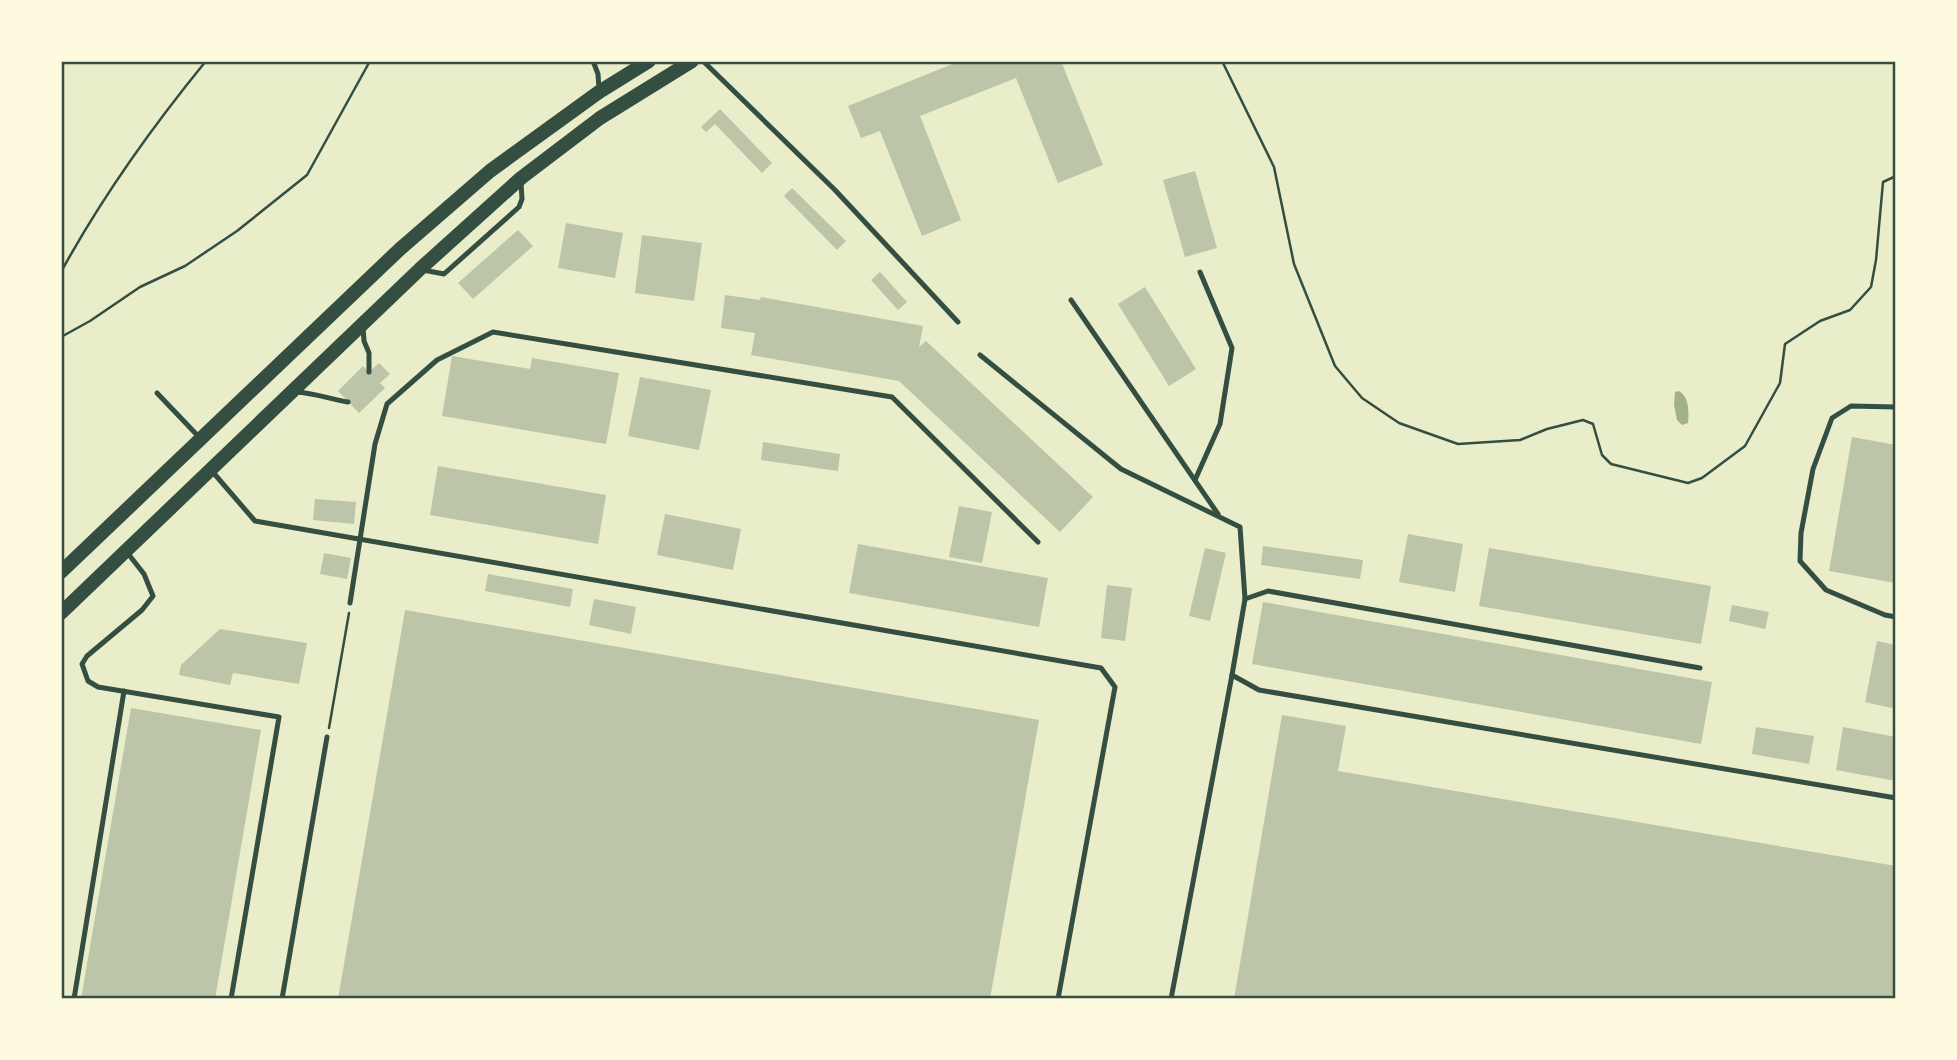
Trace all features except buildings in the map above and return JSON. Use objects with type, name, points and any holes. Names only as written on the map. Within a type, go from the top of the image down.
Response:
[{"type":"main road","points":[[61,572],[400,249],[490,171],[599,92],[649,61]]},
{"type":"main road","points":[[61,613],[419,269],[521,178],[600,118],[692,61]]},
{"type":"lane","points":[[593,61],[598,74],[599,92]]},
{"type":"lane","points":[[703,61],[835,190],[958,322]]},
{"type":"lane","points":[[1195,480],[1220,424],[1232,348],[1200,272]]},
{"type":"lane","points":[[1071,300],[1220,517]]},
{"type":"lane","points":[[363,324],[364,341],[369,353],[369,372]]},
{"type":"lane","points":[[350,603],[375,444],[387,404],[437,360],[493,332],[892,397],[1038,542]]},
{"type":"lane","points":[[980,355],[1121,469],[1240,527],[1245,599],[1171,999]]},
{"type":"lane","points":[[293,391],[348,402]]},
{"type":"lane","points":[[157,393],[201,439]]},
{"type":"lane","points":[[1896,407],[1851,406],[1832,418],[1813,469],[1801,533],[1800,561],[1826,590],[1896,617]]},
{"type":"lane","points":[[211,470],[255,521],[1101,668],[1115,687],[1058,999]]},
{"type":"lane","points":[[127,551],[145,574],[153,596],[142,610],[87,656],[82,664],[88,681],[98,687],[279,718],[230,999]]},
{"type":"lane","points":[[1245,599],[1268,591],[1700,668]]},
{"type":"lane","points":[[1233,675],[1259,690],[1896,798]]},
{"type":"lane","points":[[74,999],[124,691]]},
{"type":"lane","points":[[282,999],[327,737]]},
{"type":"path","points":[[61,272],[85,229],[161,118],[206,61]]},
{"type":"path","points":[[61,337],[140,287],[185,266],[237,231],[307,175],[370,61]]},
{"type":"path","points":[[1222,61],[1274,167],[1294,264],[1335,366],[1362,398],[1399,423],[1458,444],[1520,440],[1547,429],[1583,420],[1593,424],[1602,455],[1611,464],[1688,483],[1702,478],[1745,446],[1780,383],[1785,344],[1820,321],[1850,310],[1871,287],[1883,182],[1896,176]]},
{"type":"path","points":[[327,737],[350,603]]},
{"type":"shaded area","points":[[1679,391],[1687,401],[1688,410],[1688,423],[1682,425],[1677,420],[1674,405],[1675,392]]}]
